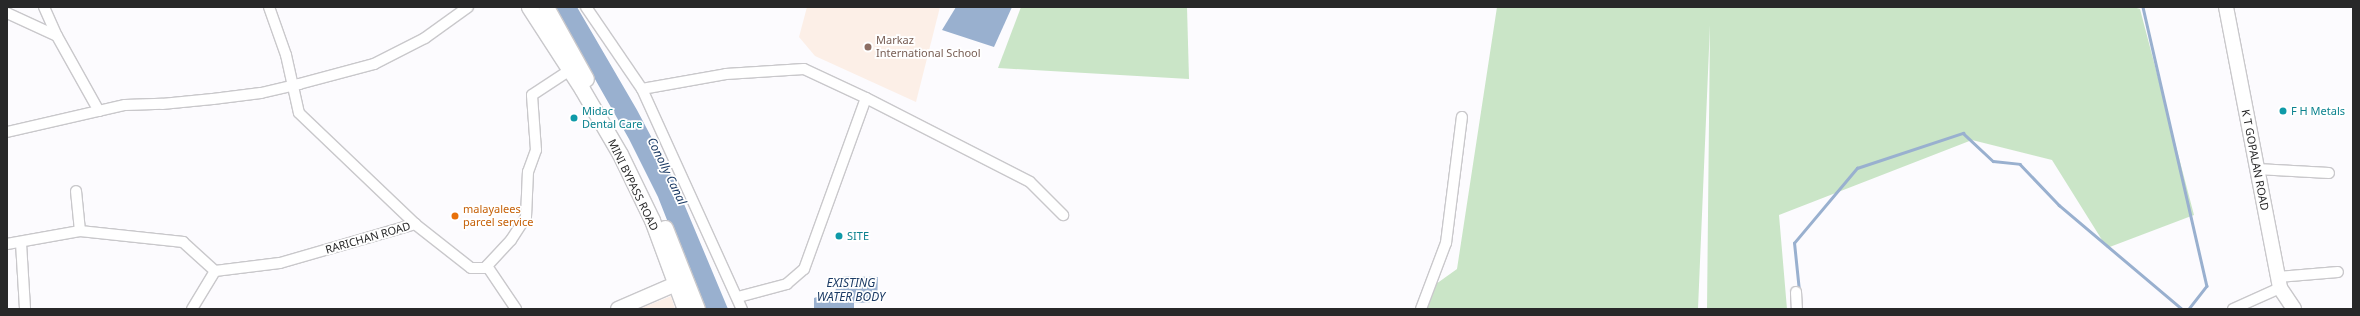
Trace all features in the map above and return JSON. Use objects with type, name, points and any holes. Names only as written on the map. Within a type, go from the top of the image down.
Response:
[{"type":"main road","name":"MINI BYPASS ROAD","points":[[529,7],[570,70],[623,161],[681,282],[697,309]]},
{"type":"main road","name":"MINI BYPASS ROAD","points":[[546,7],[644,182],[681,282],[685,309]]},
{"type":"street","points":[[44,7],[57,36],[99,111]]},
{"type":"street","points":[[269,7],[286,54],[299,113],[415,224]]},
{"type":"street","points":[[7,132],[125,105],[162,104],[261,93],[293,86],[374,64],[425,38],[468,7]]},
{"type":"street","points":[[586,7],[642,89],[738,297],[742,309]]},
{"type":"street","name":"K T GOPALAN ROAD","points":[[2226,7],[2279,283],[2294,309]]},
{"type":"street","points":[[7,13],[57,36]]},
{"type":"street","points":[[642,89],[726,74],[804,69],[866,98],[1030,182],[1063,215]]},
{"type":"street","points":[[516,309],[487,266],[510,240],[526,217],[528,172],[536,150],[532,95],[570,70]]},
{"type":"street","points":[[738,297],[787,284],[804,269],[866,98]]},
{"type":"street","points":[[1421,309],[1446,243],[1462,117]]},
{"type":"street","points":[[2257,169],[2329,173]]},
{"type":"street","points":[[76,191],[80,231]]},
{"type":"street","name":"RARICHAN ROAD","points":[[215,271],[280,262],[415,224],[471,268],[487,266]]},
{"type":"street","points":[[7,244],[21,243],[80,231],[183,242],[215,271],[192,309]]},
{"type":"street","points":[[21,243],[25,309]]},
{"type":"street","points":[[2233,309],[2279,283],[2338,272]]},
{"type":"street","points":[[618,309],[681,282]]},
{"type":"street","points":[[1796,292],[1797,309]]},
{"type":"shaded area","name":"Markaz International School","points":[[807,7],[940,7],[916,102],[815,56],[799,37]]},
{"type":"shaded area","points":[[671,296],[675,309],[639,309]]},
{"type":"green space","points":[[1021,7],[1187,7],[1189,79],[998,68]]},
{"type":"green space","points":[[1497,7],[2133,7],[2140,9],[2194,215],[2107,248],[2052,160],[1972,140],[1779,215],[1787,309],[1707,309],[1710,25],[1698,309],[1421,309],[1429,289],[1457,269]]},
{"type":"water","name":"Conolly Canal","points":[[554,7],[577,7],[637,110],[674,180],[728,309],[702,309],[658,197],[629,139]]},
{"type":"water","points":[[956,7],[1012,7],[994,47],[942,30]]},
{"type":"water","name":"EXISTING WATER BODY","points":[[842,276],[878,277],[877,302],[854,303],[854,309],[814,309],[814,298],[835,291]]},
{"type":"waterway","points":[[2143,7],[2207,286],[2189,309]]},
{"type":"waterway","points":[[1799,291],[1794,243],[1857,168],[1963,133],[1993,161],[2020,164],[2059,205],[2182,309]]},
{"type":"place","name":"Markaz International School","points":[[868,47]]},
{"type":"place","name":"F H Metals","points":[[2283,111]]},
{"type":"place","name":"Midac Dental Care","points":[[574,118]]},
{"type":"place","name":"malayalees parcel service","points":[[455,216]]},
{"type":"place","name":"SITE","points":[[839,236]]}]
